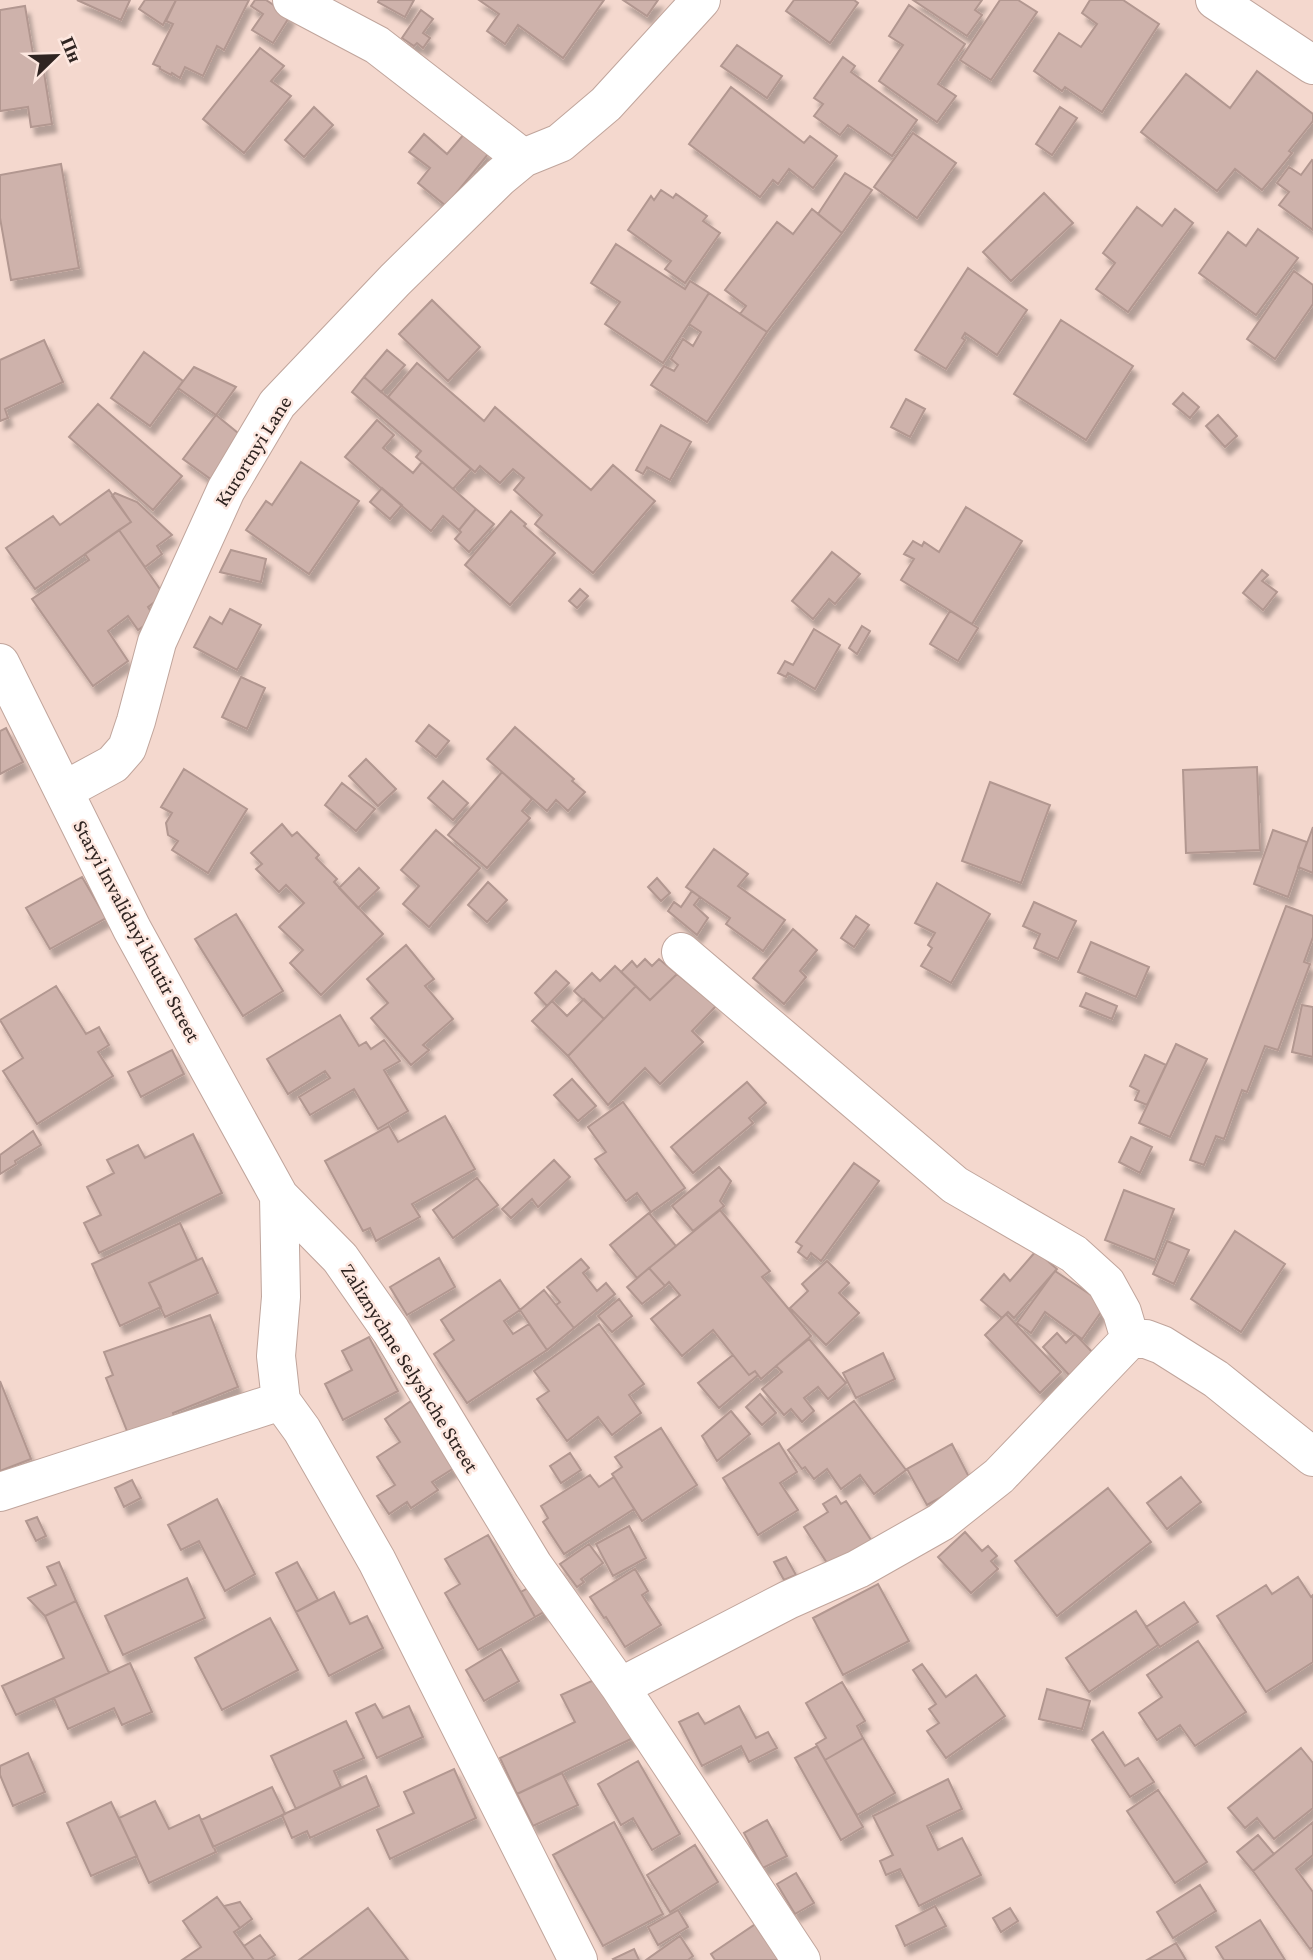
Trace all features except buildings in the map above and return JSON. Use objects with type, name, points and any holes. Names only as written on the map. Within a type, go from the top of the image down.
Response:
[{"type":"street","points":[[292,0],[377,45],[523,159]]},
{"type":"street","name":"Kurortnyi Lane","points":[[65,790],[113,764],[127,748],[157,642],[226,490],[277,404],[395,280],[500,177],[523,159],[560,143],[606,104],[701,0]]},
{"type":"street","points":[[1215,0],[1313,65]]},
{"type":"street","name":"Staryi Invalidnyi khutir Street","points":[[0,663],[132,929],[279,1196]]},
{"type":"street","points":[[681,952],[955,1185],[1074,1254],[1106,1283],[1122,1312],[1130,1339]]},
{"type":"street","points":[[279,1196],[281,1297],[276,1356],[281,1401],[302,1430],[377,1561],[578,1960]]},
{"type":"street","name":"Zaliznychne Selyshche Street","points":[[279,1196],[340,1258],[391,1331],[533,1565],[620,1686],[801,1960]]},
{"type":"street","points":[[620,1686],[788,1600],[858,1569],[941,1522],[999,1476],[1130,1339],[1146,1339],[1162,1345],[1216,1379],[1313,1457]]},
{"type":"street","points":[[0,1492],[281,1401]]}]
